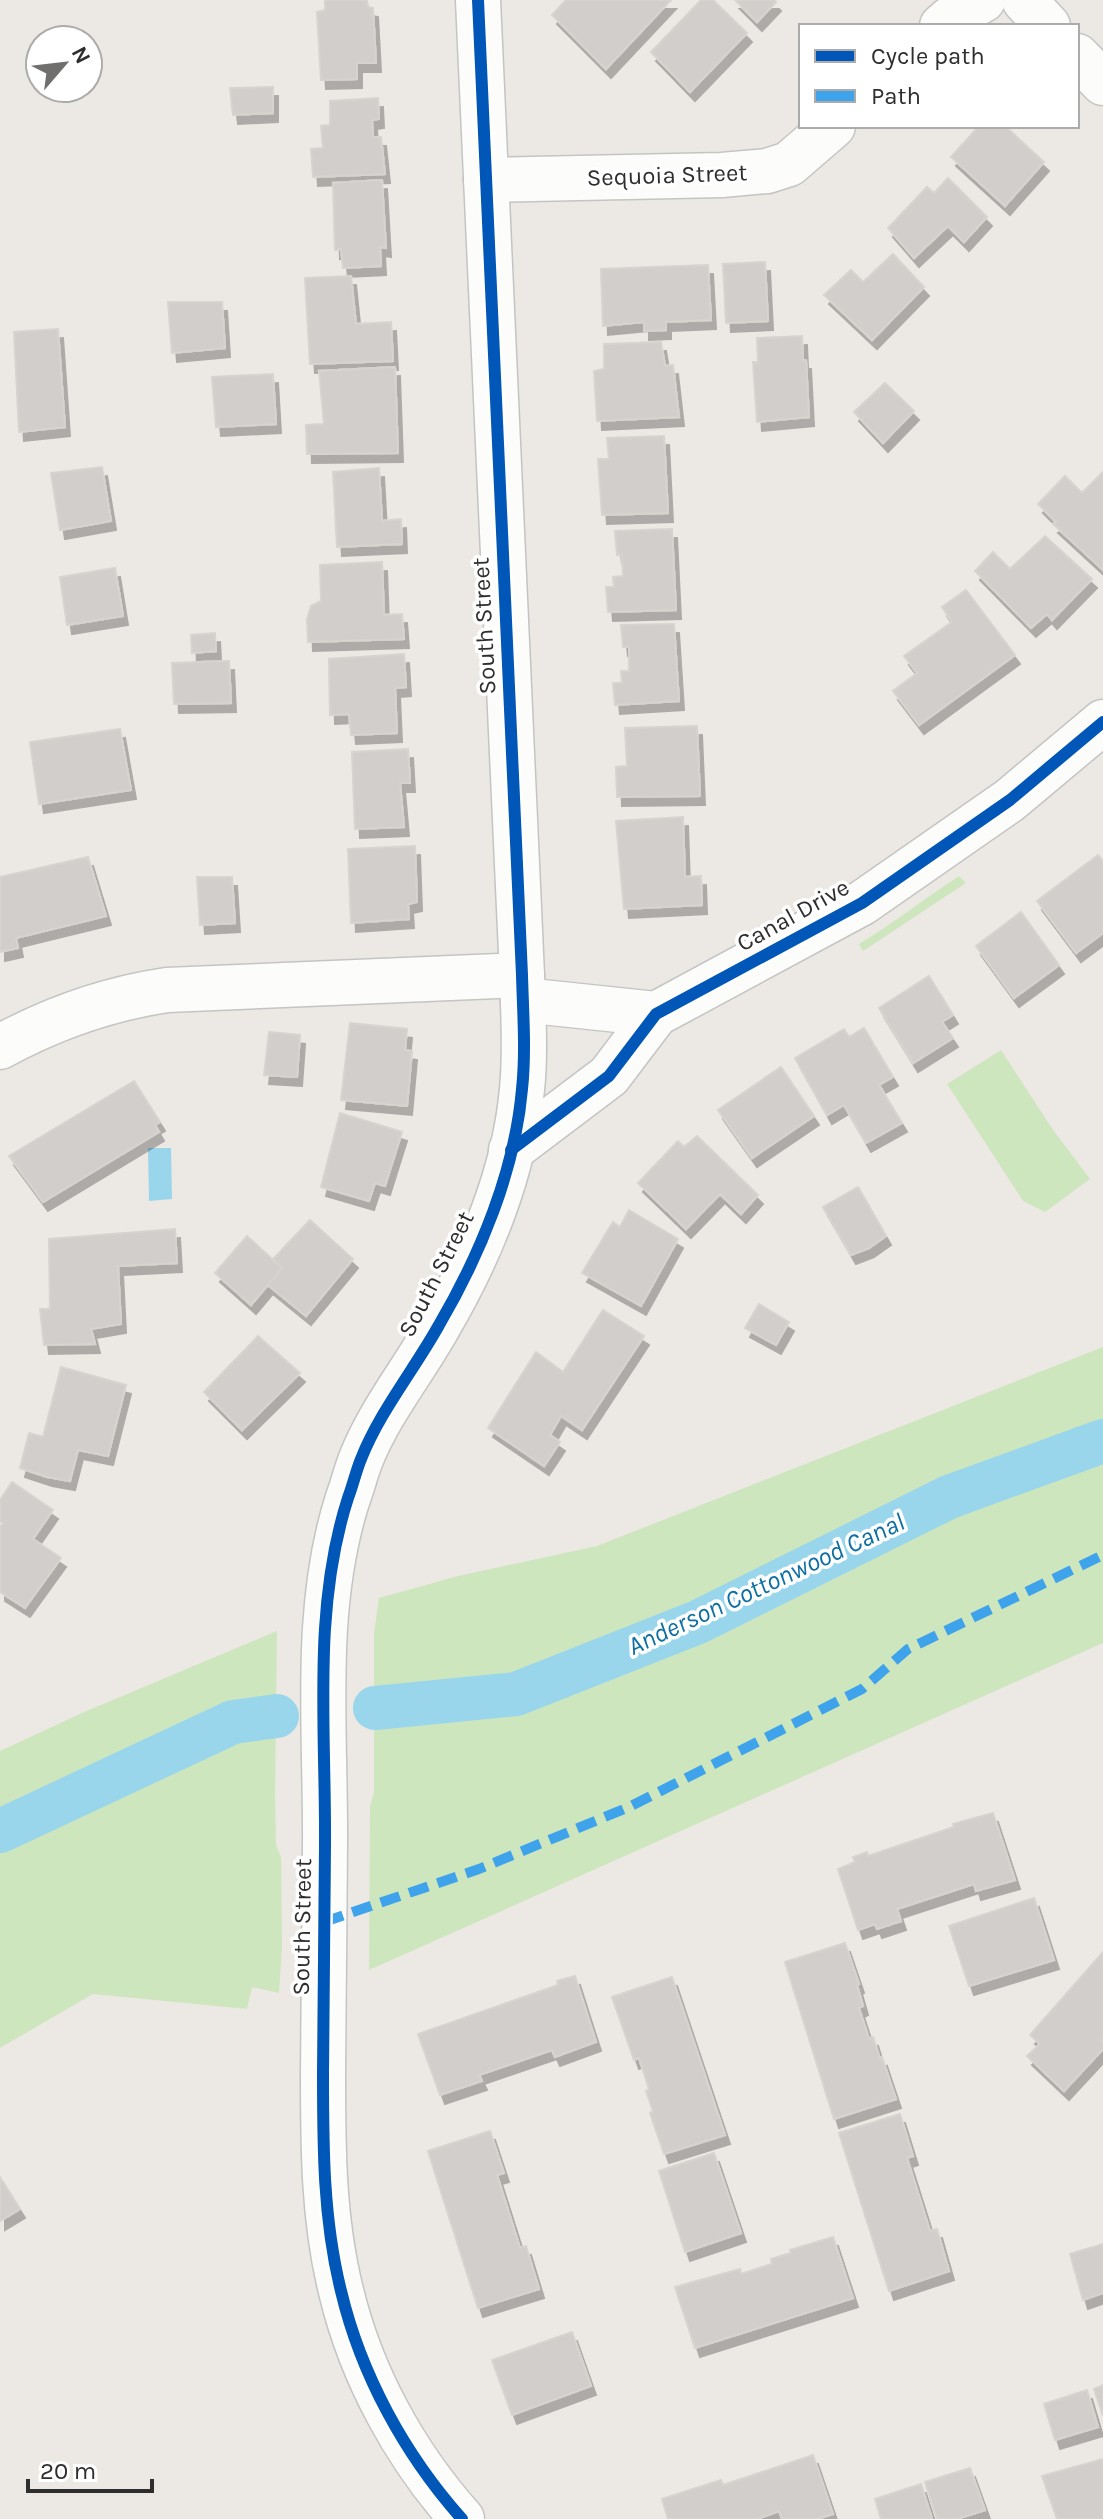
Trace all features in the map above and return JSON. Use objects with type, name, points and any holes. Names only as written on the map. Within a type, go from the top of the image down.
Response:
[{"type":"street","name":"South Street","points":[[462,2519],[404,2441],[372,2381],[350,2323],[335,2265],[323,2156],[324,1631],[337,1535],[362,1458],[388,1408],[440,1324],[471,1263],[492,1213],[511,1150],[522,1093],[523,988],[478,0]]},
{"type":"street","points":[[944,24],[983,0]]},
{"type":"street","points":[[1024,0],[1046,24]]},
{"type":"street","points":[[1079,58],[1103,83]]},
{"type":"street","name":"Sequoia Street","points":[[486,180],[722,175],[767,171],[789,164],[831,128]]},
{"type":"street","name":"Canal Drive","points":[[511,1150],[609,1076],[656,1014],[862,903],[1010,800],[1103,722]]},
{"type":"street","points":[[0,1047],[91,1006],[167,990],[523,988],[656,1014]]},
{"type":"green space","points":[[959,876],[966,883],[863,951],[859,944]]},
{"type":"green space","points":[[1001,1050],[1053,1130],[1090,1179],[1045,1212],[1023,1201],[947,1084]]},
{"type":"green space","points":[[1103,1347],[1103,1643],[369,1970],[374,1634],[379,1598],[458,1576],[597,1546]]},
{"type":"green space","points":[[277,1631],[275,1795],[276,1845],[281,1857],[282,1946],[279,1993],[252,1987],[247,2009],[93,1994],[0,2048],[0,1751]]},
{"type":"water","points":[[148,1148],[171,1148],[172,1199],[149,1201]]},
{"type":"building","points":[[325,0],[367,0],[368,7],[373,8],[376,63],[357,63],[357,79],[321,80],[317,12],[325,10]]},
{"type":"building","points":[[566,0],[671,0],[606,69],[552,15]]},
{"type":"building","points":[[701,0],[713,0],[747,33],[690,92],[651,52]]},
{"type":"building","points":[[735,0],[774,0],[776,2],[757,22]]},
{"type":"building","points":[[273,87],[273,113],[233,115],[230,88]]},
{"type":"building","points":[[378,98],[379,119],[372,120],[373,137],[381,137],[385,174],[313,177],[311,149],[323,148],[321,126],[330,125],[330,101]]},
{"type":"building","points":[[977,128],[1007,128],[1044,162],[1005,206],[951,157]]},
{"type":"building","points":[[948,178],[987,217],[964,242],[948,226],[914,258],[888,228],[927,187],[934,193]]},
{"type":"building","points":[[382,180],[386,248],[380,247],[381,266],[343,268],[341,249],[335,250],[333,183]]},
{"type":"building","points":[[893,254],[924,287],[872,340],[824,295],[851,270],[863,282]]},
{"type":"building","points":[[765,262],[768,321],[726,323],[723,264]]},
{"type":"building","points":[[708,265],[711,320],[666,322],[666,330],[644,331],[644,322],[603,326],[601,269]]},
{"type":"building","points":[[351,276],[356,324],[391,322],[393,361],[310,364],[305,278]]},
{"type":"building","points":[[168,302],[222,302],[225,348],[172,353]]},
{"type":"building","points":[[58,329],[65,427],[19,432],[14,332]]},
{"type":"building","points":[[802,336],[809,417],[757,422],[753,362],[758,362],[757,338]]},
{"type":"building","points":[[661,342],[665,366],[673,365],[679,417],[597,421],[594,371],[604,369],[604,344]]},
{"type":"building","points":[[395,367],[398,453],[307,454],[306,425],[324,424],[319,371]]},
{"type":"building","points":[[273,374],[276,424],[216,427],[212,377]]},
{"type":"building","points":[[885,383],[914,411],[883,443],[854,412]]},
{"type":"building","points":[[664,436],[668,513],[602,515],[598,459],[609,459],[607,438]]},
{"type":"building","points":[[102,467],[111,521],[60,530],[51,473]]},
{"type":"building","points":[[379,468],[382,521],[401,519],[402,544],[337,547],[333,472]]},
{"type":"building","points":[[1103,472],[1103,570],[1053,524],[1056,522],[1038,504],[1065,476],[1082,493]]},
{"type":"building","points":[[672,529],[676,610],[608,612],[606,587],[614,587],[613,577],[623,576],[622,555],[617,555],[615,531]]},
{"type":"building","points":[[1045,536],[1092,579],[1052,620],[1047,614],[1031,628],[975,571],[993,552],[1010,569]]},
{"type":"building","points":[[382,562],[384,615],[402,614],[404,639],[308,642],[307,619],[311,606],[321,601],[320,565]]},
{"type":"building","points":[[115,568],[123,616],[67,625],[60,577]]},
{"type":"building","points":[[966,590],[1015,655],[919,725],[893,691],[917,673],[904,656],[952,622],[942,607]]},
{"type":"building","points":[[674,624],[679,701],[615,705],[613,683],[622,683],[621,671],[629,671],[629,647],[623,647],[621,625]]},
{"type":"building","points":[[215,633],[216,651],[192,653],[191,635]]},
{"type":"building","points":[[404,654],[406,687],[395,688],[397,733],[351,735],[349,714],[330,715],[329,659]]},
{"type":"building","points":[[229,661],[231,703],[174,704],[172,663]]},
{"type":"building","points":[[697,726],[700,796],[617,797],[616,767],[627,766],[625,728]]},
{"type":"building","points":[[120,729],[131,790],[39,804],[30,742]]},
{"type":"building","points":[[408,749],[410,783],[400,783],[404,827],[355,829],[352,752]]},
{"type":"building","points":[[683,817],[685,877],[701,876],[702,905],[624,909],[616,821]]},
{"type":"building","points":[[415,846],[417,902],[408,904],[409,919],[351,923],[348,849]]},
{"type":"building","points":[[1098,855],[1103,861],[1103,933],[1076,953],[1037,901]]},
{"type":"building","points":[[88,857],[106,916],[16,938],[18,948],[0,952],[0,877]]},
{"type":"building","points":[[197,877],[232,877],[235,923],[200,925]]},
{"type":"building","points":[[1021,912],[1059,965],[1014,998],[976,946]]},
{"type":"building","points":[[929,976],[953,1015],[942,1022],[953,1038],[913,1063],[879,1008]]},
{"type":"building","points":[[350,1023],[407,1029],[405,1050],[412,1051],[407,1106],[341,1100]]},
{"type":"building","points":[[864,1028],[893,1077],[879,1085],[902,1123],[866,1143],[844,1105],[827,1115],[795,1058],[844,1029],[849,1037]]},
{"type":"building","points":[[269,1032],[300,1035],[297,1077],[264,1075]]},
{"type":"building","points":[[781,1067],[814,1116],[752,1158],[718,1110]]},
{"type":"building","points":[[134,1081],[160,1122],[155,1125],[159,1132],[43,1202],[9,1156]]},
{"type":"building","points":[[340,1113],[402,1132],[385,1186],[375,1183],[369,1201],[321,1187]]},
{"type":"building","points":[[697,1136],[758,1195],[741,1214],[720,1194],[686,1229],[638,1183],[678,1141],[684,1147]]},
{"type":"building","points":[[858,1187],[886,1236],[869,1248],[851,1255],[823,1207]]},
{"type":"building","points":[[629,1210],[678,1239],[641,1306],[582,1273],[613,1222],[620,1227]]},
{"type":"building","points":[[310,1220],[353,1259],[306,1316],[268,1285],[282,1268],[273,1259]]},
{"type":"building","points":[[175,1229],[177,1263],[118,1266],[121,1324],[91,1329],[95,1344],[44,1345],[40,1309],[50,1309],[49,1239]]},
{"type":"building","points":[[247,1236],[282,1268],[251,1305],[215,1273]]},
{"type":"building","points":[[759,1304],[789,1322],[776,1345],[745,1328]]},
{"type":"building","points":[[603,1310],[644,1336],[582,1430],[561,1416],[550,1435],[560,1442],[544,1466],[488,1428],[536,1352],[563,1372]]},
{"type":"building","points":[[258,1336],[300,1373],[242,1430],[204,1392]]},
{"type":"building","points":[[61,1367],[126,1385],[108,1456],[78,1450],[70,1481],[20,1468],[29,1433],[43,1437]]},
{"type":"building","points":[[12,1482],[53,1510],[33,1539],[61,1558],[25,1608],[0,1592],[0,1527],[3,1523],[0,1521],[0,1500]]},
{"type":"building","points":[[993,1813],[1015,1880],[976,1891],[974,1884],[897,1909],[901,1921],[877,1929],[875,1924],[858,1930],[838,1869],[855,1862],[853,1857],[867,1852],[868,1856],[954,1827],[953,1824]]},
{"type":"building","points":[[1034,1898],[1054,1960],[969,1986],[949,1926]]},
{"type":"building","points":[[845,1943],[859,1984],[863,2006],[859,2008],[869,2039],[873,2037],[896,2099],[834,2119],[785,1962]]},
{"type":"building","points":[[1103,1952],[1103,2049],[1064,2091],[1027,2056],[1040,2044],[1030,2035]]},
{"type":"building","points":[[575,1976],[596,2042],[555,2057],[552,2050],[479,2075],[482,2081],[440,2095],[418,2034],[558,1985],[557,1981]]},
{"type":"building","points":[[672,1977],[725,2135],[664,2154],[650,2113],[653,2111],[646,2091],[649,2089],[639,2058],[634,2060],[612,1997]]},
{"type":"building","points":[[900,2114],[913,2156],[907,2158],[930,2231],[937,2229],[949,2271],[889,2291],[839,2133]]},
{"type":"building","points":[[490,2131],[504,2173],[497,2175],[520,2248],[526,2246],[539,2289],[478,2308],[428,2151]]},
{"type":"building","points":[[714,2153],[741,2233],[685,2252],[659,2171]]},
{"type":"building","points":[[0,2177],[20,2209],[0,2221]]},
{"type":"building","points":[[833,2237],[853,2298],[695,2348],[675,2287],[740,2269],[741,2274],[772,2264],[771,2259],[791,2253],[790,2250]]},
{"type":"building","points":[[1103,2244],[1103,2293],[1083,2300],[1070,2254]]},
{"type":"building","points":[[572,2332],[591,2386],[512,2415],[492,2360]]},
{"type":"building","points":[[1103,2385],[1103,2416],[1094,2389]]},
{"type":"building","points":[[1087,2390],[1098,2427],[1055,2440],[1044,2404]]},
{"type":"building","points":[[813,2455],[833,2514],[817,2519],[782,2519],[779,2511],[757,2519],[668,2519],[662,2499],[721,2480],[723,2485]]},
{"type":"building","points":[[1103,2459],[1103,2519],[1057,2519],[1042,2476]]},
{"type":"building","points":[[970,2468],[985,2510],[957,2519],[937,2519],[925,2482]]},
{"type":"building","points":[[921,2484],[932,2519],[881,2519],[875,2499]]},
{"type":"waterway","name":"Anderson Cottonwood Canal","points":[[375,1708],[516,1694],[698,1622],[949,1497],[1103,1441]]},
{"type":"waterway","name":"Anderson Cottonwood Canal","points":[[0,1831],[233,1722],[277,1716]]},
{"type":"marked path","points":[[324,1922],[479,1869],[629,1807],[862,1689],[908,1649],[1103,1555]]},
{"type":"cycle path","points":[[462,2519],[404,2441],[373,2383],[350,2322],[335,2264],[325,2182],[323,2128],[323,1670],[329,1583],[337,1540],[358,1468],[378,1424],[454,1298],[481,1241],[512,1151],[522,1089],[522,975],[478,0]]},
{"type":"cycle path","points":[[511,1150],[609,1076],[656,1014],[862,903],[1010,800],[1103,722]]}]
